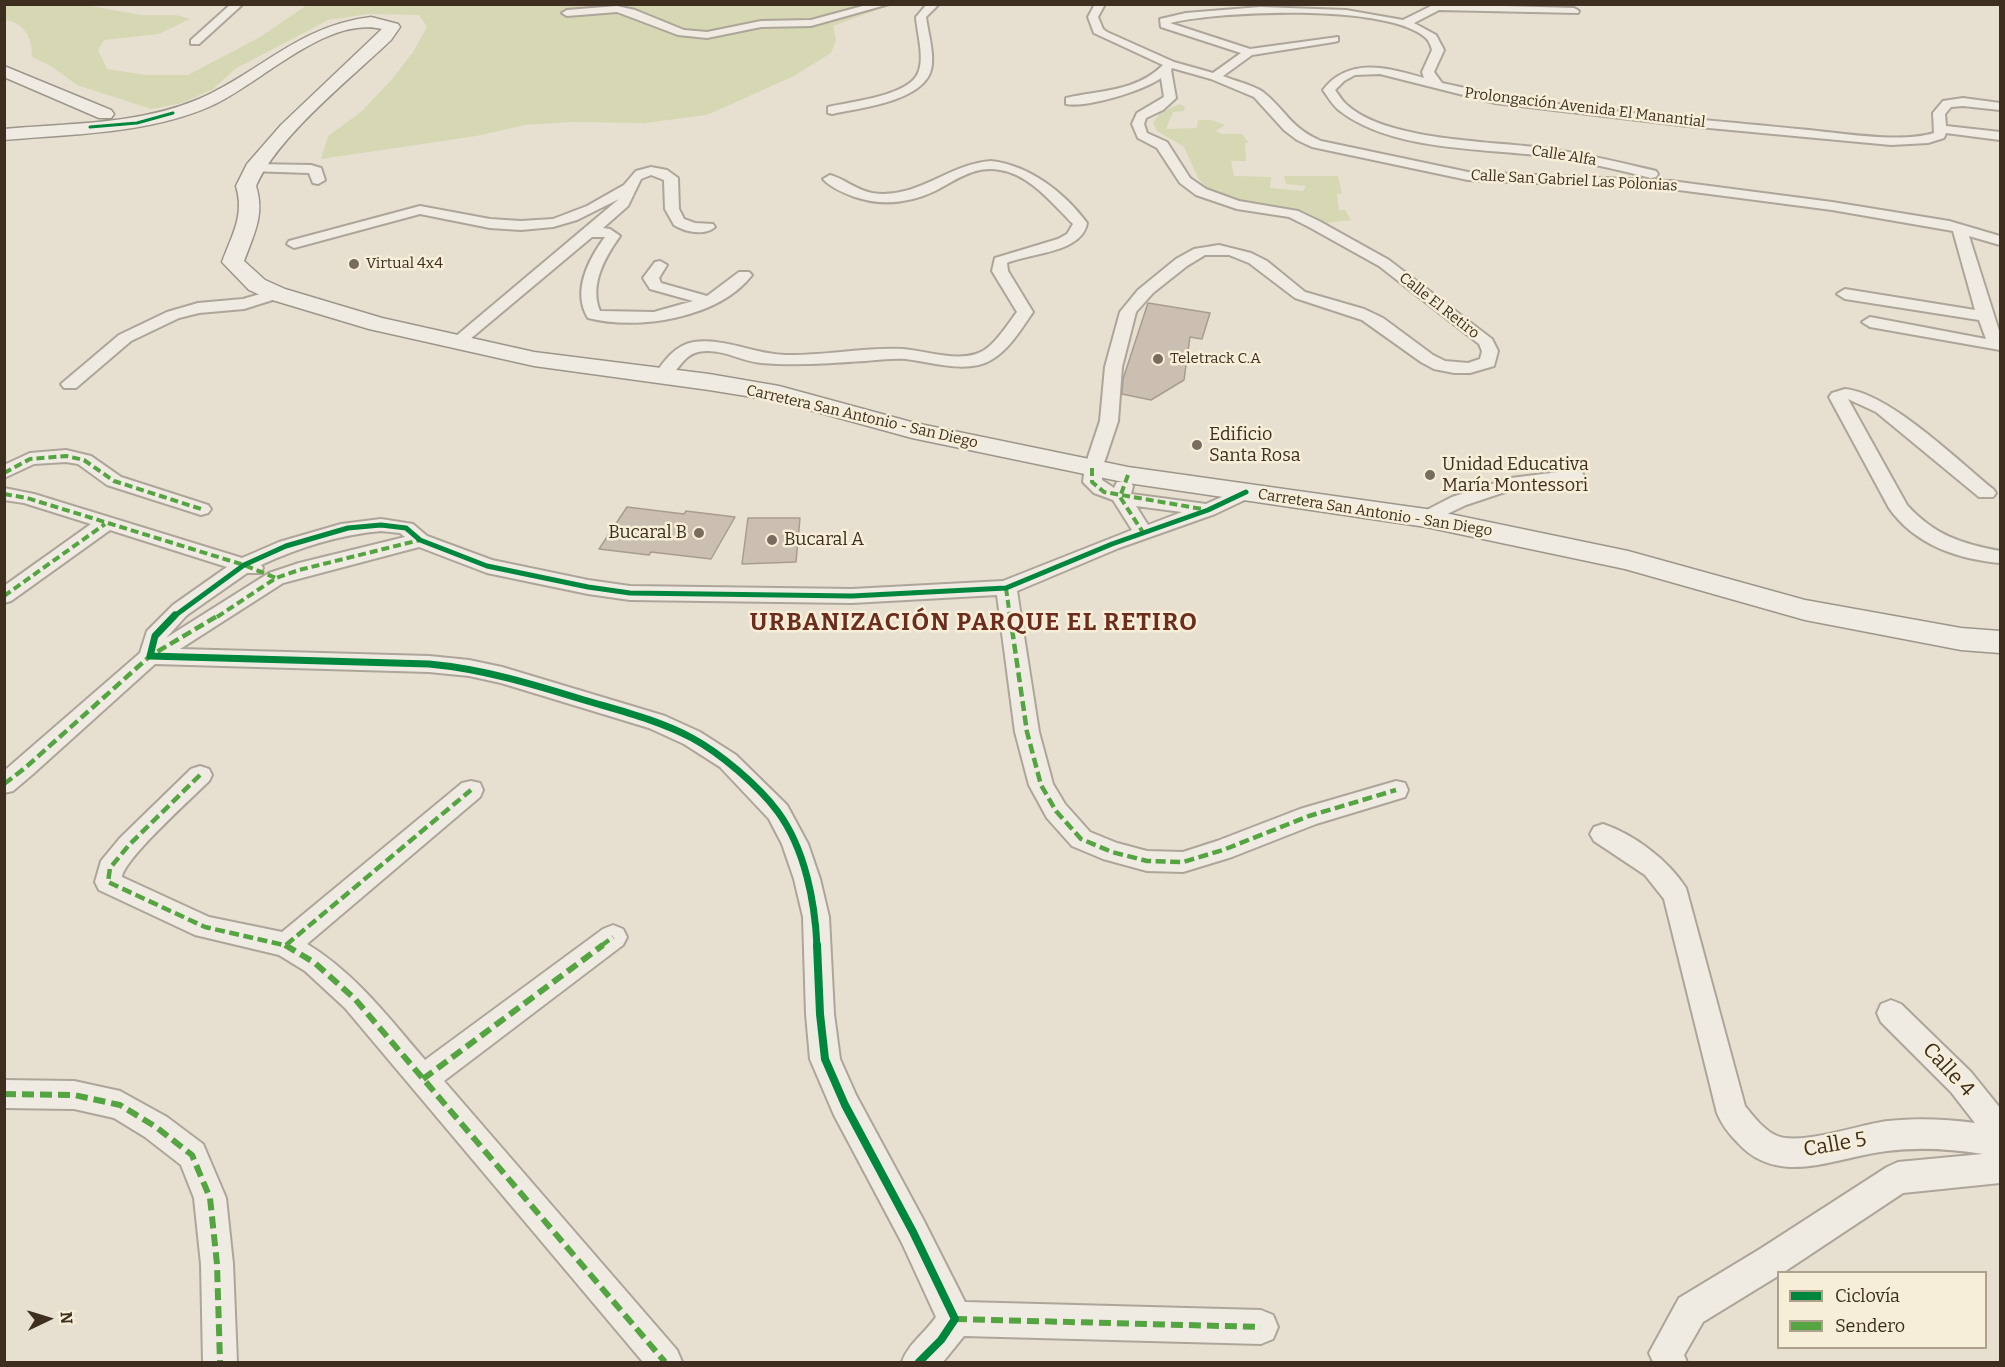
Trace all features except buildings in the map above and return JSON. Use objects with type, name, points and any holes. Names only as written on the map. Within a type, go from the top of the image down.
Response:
[{"type":"street","points":[[195,42],[238,4]]},
{"type":"street","points":[[567,13],[617,9],[631,12],[682,33],[707,35],[754,25],[811,23],[884,4]]},
{"type":"street","points":[[832,110],[903,92],[918,84],[924,72],[921,17],[934,4]]},
{"type":"street","name":"Calle San Gabriel Las Polonias","points":[[1100,4],[1093,16],[1098,31],[1167,67],[1215,77],[1258,94],[1288,127],[1301,137],[1317,144],[1458,174],[1671,185],[1832,206],[1936,223],[2001,241]]},
{"type":"street","points":[[1404,23],[1437,7],[1574,11]]},
{"type":"street","name":"Prolongación Avenida El Manantial","points":[[1249,52],[1165,25],[1164,21],[1197,13],[1312,10],[1344,12],[1404,23],[1431,36],[1438,50],[1428,72],[1430,78],[1438,86],[1495,99],[1592,112],[1891,141],[1928,139],[1940,135],[1941,129]]},
{"type":"street","points":[[5,135],[90,118],[137,123],[173,114],[207,101],[235,86],[297,42],[325,27],[350,20],[366,19],[382,21],[392,27],[385,37],[287,129],[254,168]]},
{"type":"street","points":[[1215,77],[1249,52],[1334,39]]},
{"type":"street","points":[[1070,102],[1127,91],[1143,85],[1167,67]]},
{"type":"street","name":"Calle El Retiro","points":[[1092,468],[1109,421],[1117,350],[1129,310],[1149,288],[1190,255],[1204,250],[1217,249],[1232,252],[1263,264],[1270,269],[1276,279],[1299,294],[1358,312],[1376,321],[1422,357],[1437,364],[1453,368],[1476,367],[1488,362],[1490,351],[1486,342],[1384,263],[1293,214],[1219,200],[1201,192],[1185,180],[1170,154],[1162,145],[1142,135],[1138,124],[1141,116],[1159,107],[1170,98],[1171,90],[1166,79],[1167,67]]},
{"type":"street","name":"Calle Alfa","points":[[1438,86],[1386,72],[1366,70],[1348,72],[1337,79],[1329,90],[1334,101],[1346,113],[1376,126],[1427,139],[1544,152],[1690,182],[1925,213],[2001,234]]},
{"type":"street","points":[[4,71],[90,118]]},
{"type":"street","points":[[2001,106],[1964,102],[1947,104],[1939,113],[1941,129],[2001,136]]},
{"type":"street","points":[[662,376],[676,356],[695,347],[718,347],[757,358],[784,360],[880,354],[903,354],[959,361],[985,357],[1009,334],[1025,312],[1000,272],[1000,261],[1012,254],[1056,245],[1068,239],[1079,229],[1080,222],[1055,198],[1017,171],[1004,166],[975,166],[953,174],[922,191],[894,197],[859,195],[830,179]]},
{"type":"street","points":[[254,168],[311,169],[316,171],[318,180]]},
{"type":"street","name":"Carretera San Antonio - San Diego","points":[[254,168],[246,186],[251,202],[250,214],[233,262],[257,285],[277,294],[377,324],[534,359],[779,394],[912,430],[1092,468],[1124,486],[1246,492],[1426,518],[1628,560],[1805,610],[1950,637],[2001,642]]},
{"type":"street","points":[[457,342],[592,233],[629,197],[632,181],[639,175],[656,171],[664,172],[671,178],[672,212],[678,222],[685,227],[708,227]]},
{"type":"street","points":[[294,244],[428,209],[461,220],[494,224],[554,223],[579,214],[631,187]]},
{"type":"street","points":[[1960,229],[1985,316],[1999,352]]},
{"type":"street","points":[[592,233],[605,232],[613,236],[602,250],[589,289],[588,304],[594,315],[639,318],[663,316],[709,301],[731,289],[744,275]]},
{"type":"street","points":[[660,265],[651,278],[655,286],[709,301]]},
{"type":"street","points":[[70,384],[125,338],[173,315],[198,308],[244,304],[277,294]]},
{"type":"street","points":[[1845,294],[1985,316]]},
{"type":"street","points":[[1870,322],[1999,352]]},
{"type":"street","points":[[1986,493],[1882,408],[1856,396],[1845,394],[1838,397],[1899,508],[1912,525],[1926,536],[1946,544],[2001,557]]},
{"type":"street","points":[[4,473],[30,459],[66,456],[90,463],[114,481],[201,509]]},
{"type":"street","points":[[1426,518],[1459,501],[1518,482],[1575,476]]},
{"type":"street","points":[[1124,486],[1208,510]]},
{"type":"street","points":[[1124,486],[1144,534]]},
{"type":"street","points":[[150,656],[155,636],[180,610],[244,565],[286,546],[348,528],[381,525],[406,528],[420,540],[487,566],[536,578],[630,593],[852,596],[1006,588],[1112,544],[1208,510],[1246,492]]},
{"type":"street","points":[[4,494],[27,498],[105,524],[244,565],[276,578]]},
{"type":"street","points":[[4,596],[105,524]]},
{"type":"street","points":[[4,784],[25,768],[150,656],[194,632],[276,578],[299,570],[420,540]]},
{"type":"street","points":[[1006,588],[1027,732],[1041,785],[1056,811],[1081,839],[1112,852],[1147,861],[1183,862],[1223,850],[1309,816],[1396,790]]},
{"type":"street","points":[[150,656],[392,662],[469,668],[554,690],[657,722],[692,738],[728,761],[778,812],[795,844],[807,879],[816,917],[820,1014],[825,1059],[845,1106],[913,1232],[955,1318]]},
{"type":"street","points":[[200,775],[129,845],[110,868],[108,882],[205,927],[286,945],[315,963],[355,999],[665,1362]]},
{"type":"street","points":[[286,945],[471,790]]},
{"type":"street","name":"Calle 5","points":[[1603,834],[1651,863],[1669,882],[1677,896],[1732,1113],[1752,1137],[1776,1151],[1812,1153],[1873,1138],[1927,1135],[1976,1137],[2001,1143]]},
{"type":"street","points":[[423,1079],[613,937]]},
{"type":"street","name":"Calle 4","points":[[1891,1013],[1961,1082],[2001,1131]]},
{"type":"street","points":[[4,1094],[74,1095],[120,1105],[156,1127],[192,1155],[210,1198],[217,1264],[220,1362]]},
{"type":"street","points":[[1670,1362],[1666,1353],[1691,1310],[1772,1261],[1898,1178],[2001,1168]]},
{"type":"street","points":[[955,1318],[1261,1327]]},
{"type":"street","points":[[920,1362],[941,1340],[955,1318]]},
{"type":"green space","points":[[5,4],[85,5],[141,15],[176,15],[190,19],[159,34],[104,40],[98,50],[107,69],[146,75],[188,75],[260,37],[307,5],[890,5],[833,26],[836,40],[831,53],[794,76],[707,115],[645,123],[571,122],[525,125],[476,136],[321,159],[328,136],[361,112],[393,78],[413,52],[427,27],[419,15],[368,14],[328,20],[235,69],[213,89],[182,103],[151,109],[77,85],[51,66],[32,57],[31,44],[26,32],[18,24],[5,20]]},
{"type":"green space","points":[[1179,104],[1185,107],[1184,111],[1173,112],[1166,129],[1197,128],[1198,120],[1211,120],[1225,125],[1216,131],[1222,134],[1242,134],[1249,143],[1245,143],[1246,161],[1231,161],[1234,176],[1271,177],[1270,188],[1303,191],[1306,186],[1286,184],[1284,176],[1338,176],[1342,194],[1337,194],[1339,210],[1345,210],[1351,220],[1326,223],[1306,212],[1234,200],[1206,187],[1198,178],[1184,147],[1157,131],[1153,123],[1159,114]]},
{"type":"marked path","points":[[4,473],[30,459],[66,456],[84,460],[114,481],[201,509]]},
{"type":"marked path","points":[[1092,468],[1092,482],[1104,492],[1202,509]]},
{"type":"marked path","points":[[1128,475],[1120,497],[1144,534]]},
{"type":"marked path","points":[[4,494],[27,498],[244,565],[276,578]]},
{"type":"marked path","points":[[4,596],[105,524]]},
{"type":"marked path","points":[[4,784],[25,768],[150,656],[194,632],[276,578],[299,570],[420,540]]},
{"type":"marked path","points":[[1006,588],[1027,732],[1041,785],[1056,811],[1081,839],[1112,852],[1147,861],[1183,862],[1223,850],[1309,816],[1396,790]]},
{"type":"marked path","points":[[200,775],[129,845],[110,868],[108,882],[205,927],[286,945],[315,963],[355,999],[665,1362]]},
{"type":"marked path","points":[[286,945],[471,790]]},
{"type":"marked path","points":[[423,1079],[613,937]]},
{"type":"marked path","points":[[4,1094],[74,1095],[120,1105],[156,1127],[192,1155],[210,1198],[217,1264],[220,1362]]},
{"type":"marked path","points":[[955,1319],[1261,1327]]},
{"type":"cycle path","points":[[90,127],[137,123],[173,113]]},
{"type":"cycle path","points":[[919,1362],[941,1340],[955,1319],[913,1232],[845,1105],[825,1059],[820,1014],[816,917],[807,879],[795,844],[778,812],[728,761],[692,738],[657,722],[502,675],[469,668],[429,664],[150,656],[155,636],[180,610],[244,565],[286,546],[348,528],[381,525],[406,528],[420,540],[487,566],[588,587],[630,593],[852,596],[1006,588],[1112,544],[1208,510],[1246,492]]},
{"type":"place","name":"Virtual 4x4","points":[[354,264]]},
{"type":"place","name":"Teletrack C.A","points":[[1158,359]]},
{"type":"place","name":"Edificio Santa Rosa","points":[[1197,445]]},
{"type":"place","name":"Unidad Educativa María Montessori","points":[[1430,475]]},
{"type":"place","name":"Bucaral B","points":[[699,533]]},
{"type":"place","name":"Bucaral A","points":[[772,540]]},
{"type":"district","name":"URBANIZACIÓN PARQUE EL RETIRO","points":[[974,623]]}]
